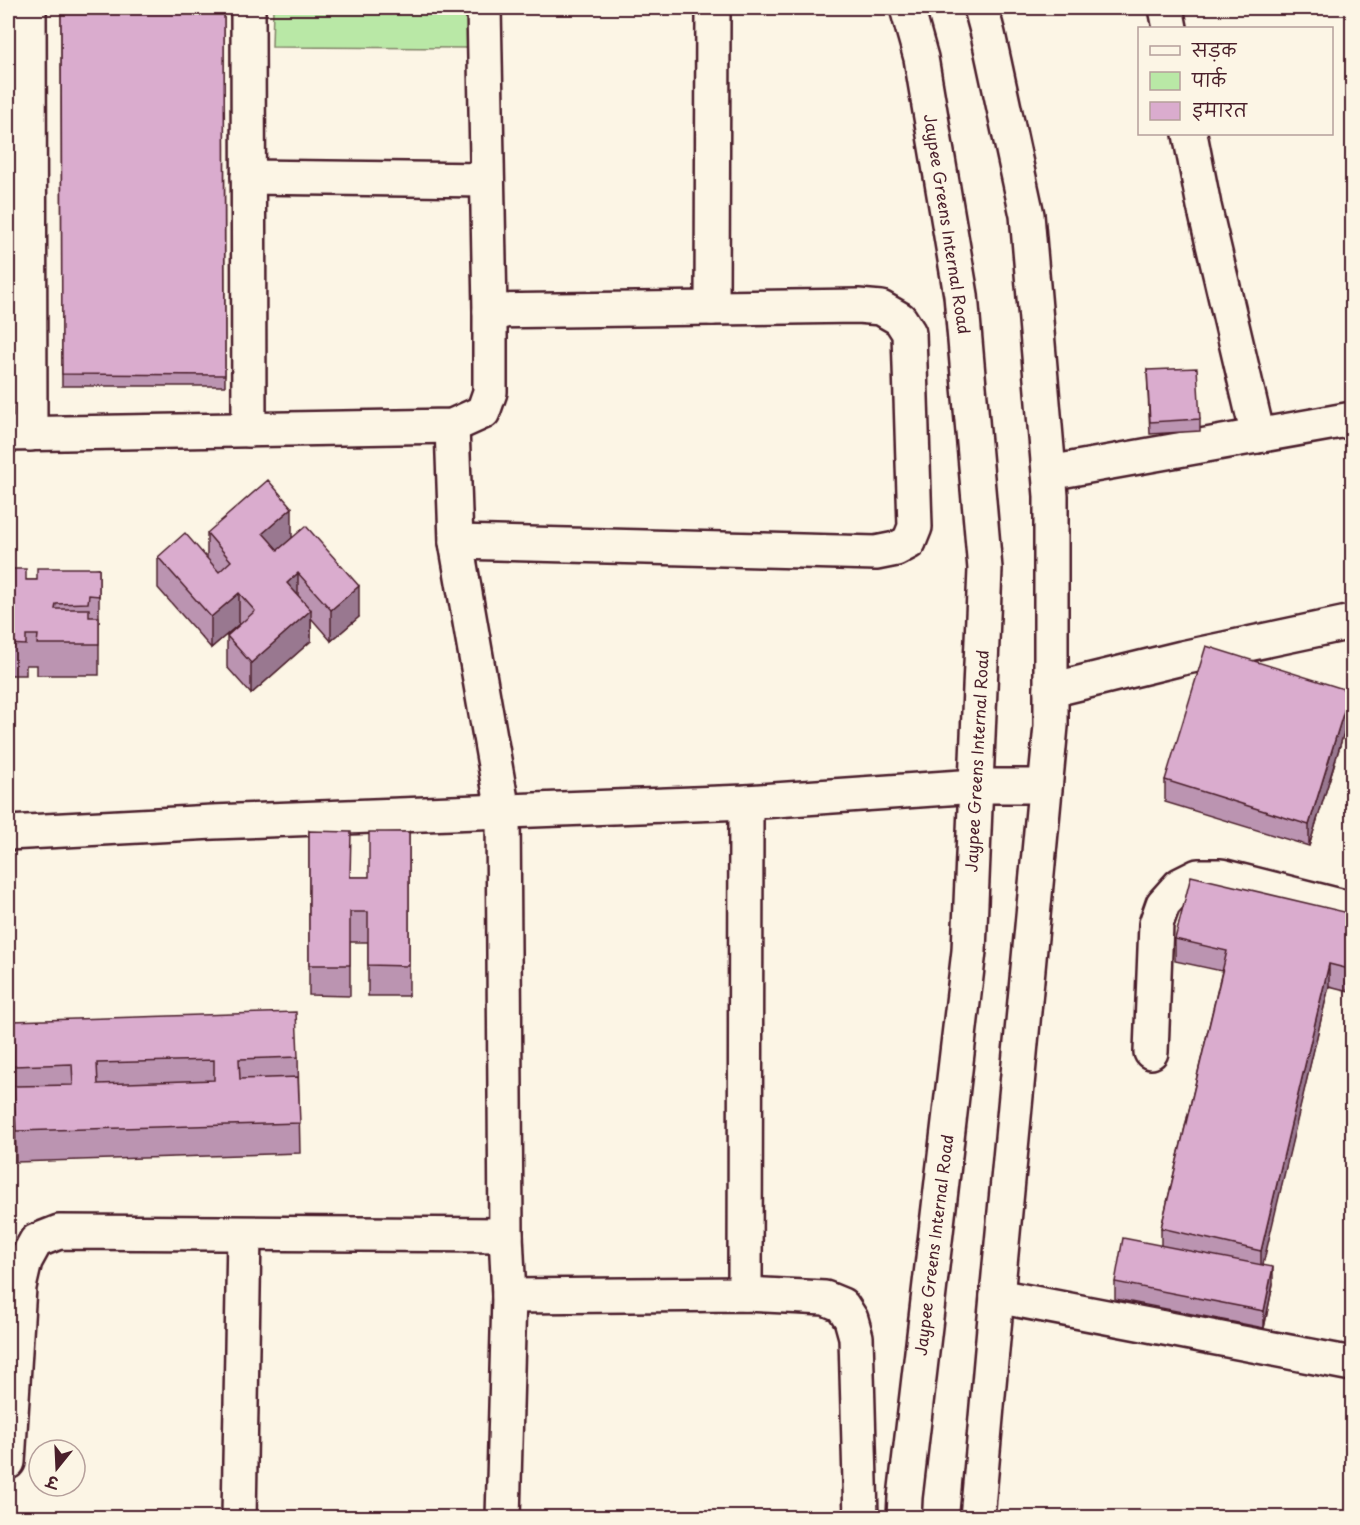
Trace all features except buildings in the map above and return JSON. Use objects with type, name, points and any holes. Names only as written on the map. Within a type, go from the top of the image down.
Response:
[{"type":"street","points":[[29,8],[19,434],[452,426],[483,412],[490,392],[484,8]]},
{"type":"street","points":[[248,8],[249,430]]},
{"type":"street","points":[[712,308],[713,8]]},
{"type":"street","name":"Jaypee Greens Internal Road","points":[[904,1518],[969,951],[986,569],[961,295],[921,58],[907,8]]},
{"type":"street","points":[[977,1518],[1051,726],[1051,496],[1027,215],[981,8]]},
{"type":"street","points":[[1166,8],[1170,27]]},
{"type":"street","points":[[1190,135],[1204,206],[1258,436]]},
{"type":"street","points":[[248,177],[488,180]]},
{"type":"street","points":[[456,542],[876,553],[896,549],[909,542],[915,527],[909,333],[900,319],[881,308],[858,306],[490,311]]},
{"type":"street","points":[[1049,473],[1353,419]]},
{"type":"street","points":[[452,426],[456,542],[503,811],[508,1296],[503,1518]]},
{"type":"street","points":[[1051,690],[1182,658],[1353,622]]},
{"type":"street","points":[[8,833],[213,822],[746,802],[976,786],[1045,786]]},
{"type":"street","points":[[745,1294],[746,802]]},
{"type":"street","points":[[1151,1052],[1156,924],[1163,904],[1180,885],[1198,876],[1221,876],[1353,909]]},
{"type":"street","points":[[8,1462],[19,1287],[25,1261],[36,1240],[59,1232],[506,1235]]},
{"type":"street","points":[[239,1518],[244,1234]]},
{"type":"street","points":[[508,1296],[745,1294],[825,1298],[842,1305],[851,1319],[856,1337],[861,1518]]},
{"type":"street","points":[[997,1296],[1345,1357]]},
{"type":"green space","points":[[273,8],[471,8],[471,48],[272,47]]}]
